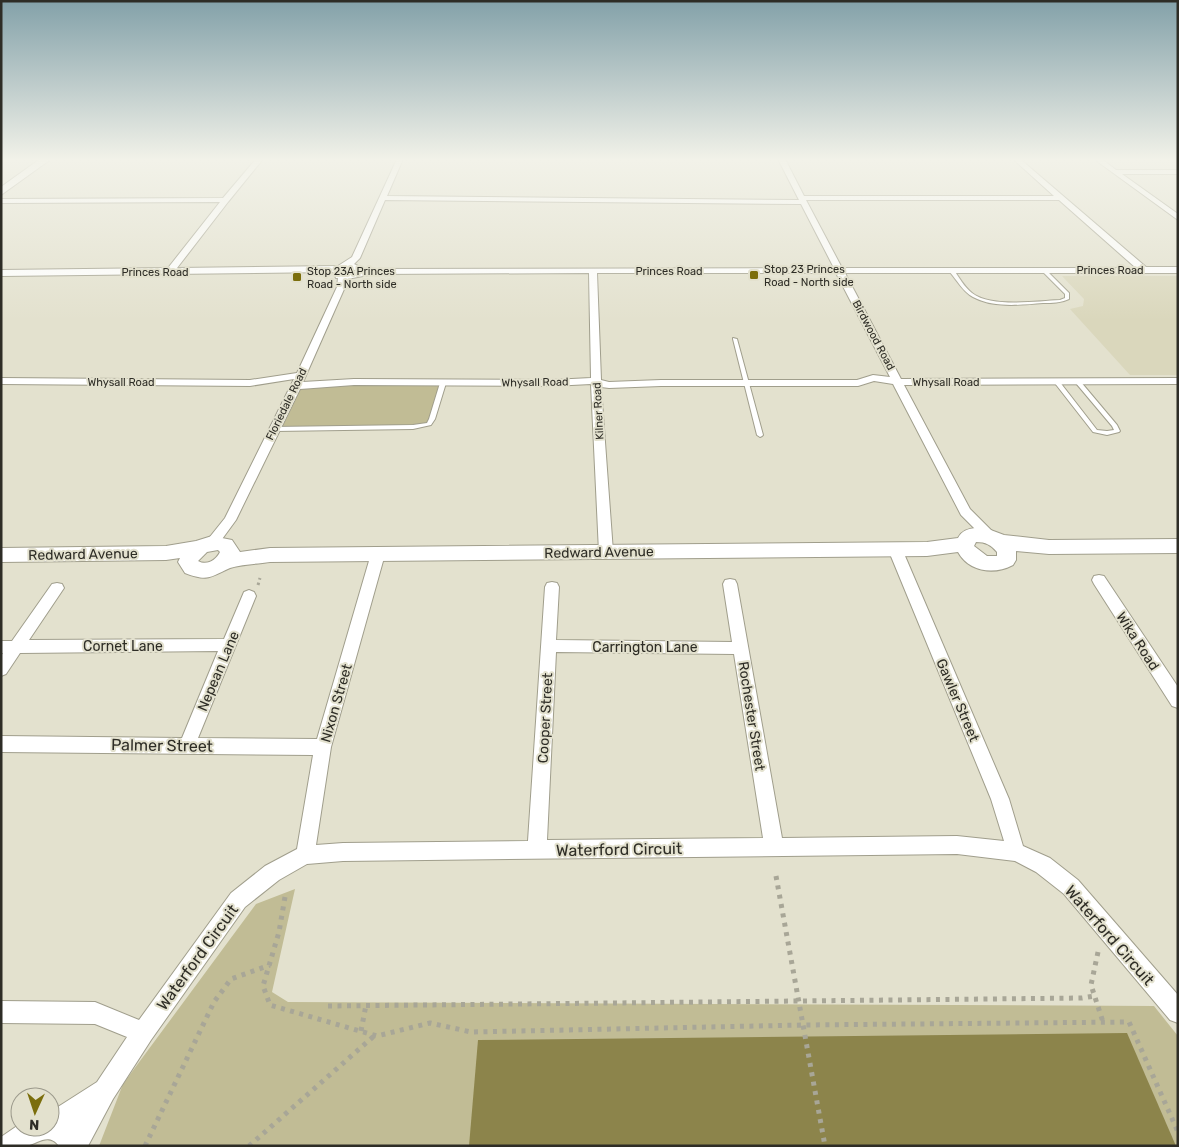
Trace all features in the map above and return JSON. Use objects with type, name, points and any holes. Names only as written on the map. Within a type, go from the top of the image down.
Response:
[{"type":"street","points":[[170,272],[216,213]]},
{"type":"street","name":"Floriedale Road","points":[[213,552],[296,386],[341,275],[357,268],[377,213]]},
{"type":"street","name":"Birdwood Road","points":[[809,213],[899,382],[965,512],[1000,545]]},
{"type":"street","points":[[1077,213],[1144,270]]},
{"type":"street","name":"Princes Road","points":[[1,273],[310,271],[341,275],[357,268],[387,271],[1178,270]]},
{"type":"street","name":"Kilner Road","points":[[593,271],[596,383],[606,552]]},
{"type":"street","name":"Whysall Road","points":[[1,381],[250,383],[301,375]]},
{"type":"street","name":"Whysall Road","points":[[296,386],[354,382],[552,383],[586,380],[609,385],[858,382],[874,378],[899,382],[1178,381]]},
{"type":"street","name":"Birdwood Road","points":[[965,512],[969,546]]},
{"type":"street","points":[[1000,545],[1003,562],[994,564],[984,563],[969,546],[979,535],[1000,545],[1049,547],[1178,546]]},
{"type":"street","name":"Redward Avenue","points":[[1,555],[213,552],[270,555],[606,552],[927,549],[969,546]]},
{"type":"street","name":"Gawler Street","points":[[895,549],[1000,799],[1016,852]]},
{"type":"street","name":"Nixon Street","points":[[305,855],[323,748],[378,554]]},
{"type":"street","name":"Wika Road","points":[[1099,580],[1178,702]]},
{"type":"street","name":"Rochester Street","points":[[730,584],[774,847]]},
{"type":"street","name":"Cooper Street","points":[[537,850],[552,587]]},
{"type":"street","points":[[1,669],[9,647],[57,588]]},
{"type":"street","name":"Nepean Lane","points":[[187,745],[249,596]]},
{"type":"street","name":"Cornet Lane","points":[[9,647],[230,645]]},
{"type":"street","name":"Carrington Lane","points":[[548,646],[741,648]]},
{"type":"street","name":"Palmer Street","points":[[1,744],[323,748]]},
{"type":"street","name":"Waterford Circuit","points":[[74,1146],[105,1091],[144,1032],[238,900],[272,873],[305,855],[343,852],[957,845],[1016,852],[1043,865],[1071,887],[1178,1012]]},
{"type":"street","points":[[1,1012],[95,1013],[144,1032]]},
{"type":"street","name":"Waterford Circuit","points":[[60,1120],[105,1091]]},
{"type":"street","points":[[60,1131],[65,1133],[74,1146]]},
{"type":"lane","name":"Princes Road","points":[[951,270],[972,295],[982,300],[993,302],[1060,301],[1066,299],[1067,294],[1043,270]]},
{"type":"lane","points":[[736,339],[760,435]]},
{"type":"lane","points":[[1057,382],[1095,431],[1107,433],[1117,431],[1115,426],[1078,382]]},
{"type":"lane","points":[[275,429],[413,427],[429,424],[443,383]]},
{"type":"path","points":[[776,876],[825,1146]]},
{"type":"path","points":[[285,897],[279,932],[263,986],[270,1005],[374,1035],[430,1023],[472,1032],[803,1025],[1129,1022],[1178,1132]]},
{"type":"path","points":[[1098,952],[1091,985],[1103,1022]]},
{"type":"path","points":[[145,1146],[214,1002],[231,979],[270,964]]},
{"type":"path","points":[[328,1006],[1082,998],[1095,996]]},
{"type":"path","points":[[361,1031],[366,1005]]},
{"type":"path","points":[[249,1146],[374,1035]]},
{"type":"shaded area","points":[[1062,276],[1178,276],[1178,375],[1130,375],[1070,309],[1083,306],[1084,299]]},
{"type":"shaded area","points":[[443,383],[429,424],[413,427],[275,429],[296,386]]},
{"type":"shaded area","points":[[295,889],[272,992],[288,1002],[1154,1006],[1178,1036],[1178,1146],[99,1146],[123,1084],[256,904]]},
{"type":"shaded area","points":[[1127,1033],[1176,1146],[469,1146],[478,1040]]},
{"type":"place","name":"Stop 23 Princes Road - North side","points":[[754,275]]},
{"type":"place","name":"Stop 23A Princes Road - North side","points":[[297,277]]}]
